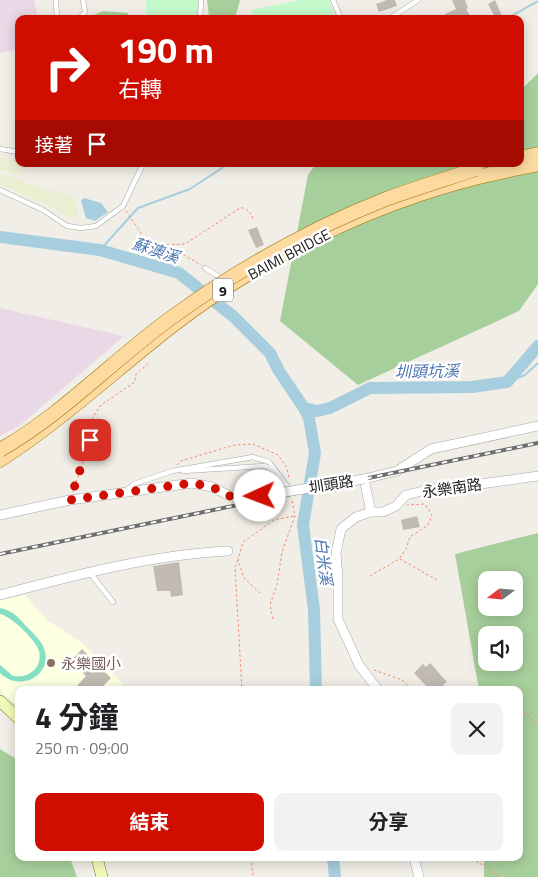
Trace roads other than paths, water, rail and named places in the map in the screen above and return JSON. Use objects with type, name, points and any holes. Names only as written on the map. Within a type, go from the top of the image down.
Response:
[{"type":"main road","points":[[524,157],[538,154]]},
{"type":"main road","name":"9","points":[[524,166],[538,164]]},
{"type":"main road","name":"9","points":[[477,173],[490,167]]},
{"type":"main road","name":"9","points":[[477,173],[518,167]]},
{"type":"main road","name":"BAIMI BRIDGE","points":[[0,460],[58,420],[174,325],[268,255],[386,199],[477,173]]},
{"type":"main road","name":"BAIMI BRIDGE","points":[[0,450],[54,414],[170,319],[227,284]]},
{"type":"street","name":"圳頭路","points":[[0,515],[70,500],[192,483],[212,487],[230,496],[243,499],[364,479],[397,471],[431,450],[538,426]]},
{"type":"street","name":"永樂南路","points":[[375,686],[359,665],[338,619],[336,552],[341,528],[356,517],[371,512],[383,512],[396,506],[406,495],[435,488],[452,488],[538,476]]},
{"type":"street","points":[[364,479],[371,512]]},
{"type":"street","points":[[0,595],[148,559],[192,553],[228,552]]},
{"type":"street","points":[[0,701],[15,715]]},
{"type":"street","points":[[98,861],[102,877]]},
{"type":"street","points":[[415,861],[420,877]]},
{"type":"lane","points":[[56,0],[57,15]]},
{"type":"lane","points":[[82,15],[85,12],[83,0]]},
{"type":"lane","points":[[200,15],[201,0]]},
{"type":"lane","points":[[333,0],[339,15]]},
{"type":"lane","points":[[395,15],[418,0]]},
{"type":"lane","points":[[0,149],[15,151]]},
{"type":"lane","points":[[0,190],[44,210],[67,226],[81,228],[96,226],[123,206],[142,167]]},
{"type":"lane","points":[[205,268],[227,284]]},
{"type":"lane","points":[[125,492],[134,484],[172,471],[254,457],[269,462],[290,490]]},
{"type":"lane","points":[[172,471],[265,466],[278,473]]},
{"type":"lane","points":[[90,573],[113,602]]},
{"type":"water","points":[[84,198],[101,203],[108,212],[95,221],[86,218],[81,201]]},
{"type":"waterway","points":[[513,15],[538,1]]},
{"type":"waterway","points":[[100,250],[138,208],[190,189],[223,167]]},
{"type":"waterway","name":"蘇澳溪","points":[[0,237],[100,250],[179,273],[234,317],[270,353],[279,371],[309,418],[315,453],[303,525],[314,610],[316,686]]},
{"type":"waterway","name":"圳頭坑溪","points":[[304,408],[317,411],[330,408],[370,388],[472,387],[507,382],[538,346]]},
{"type":"waterway","points":[[507,382],[525,375],[538,363]]},
{"type":"waterway","name":"白米溪","points":[[333,861],[335,877]]},
{"type":"railway","points":[[0,554],[538,443]]},
{"type":"place","name":"永樂國小","points":[[51,663]]}]
